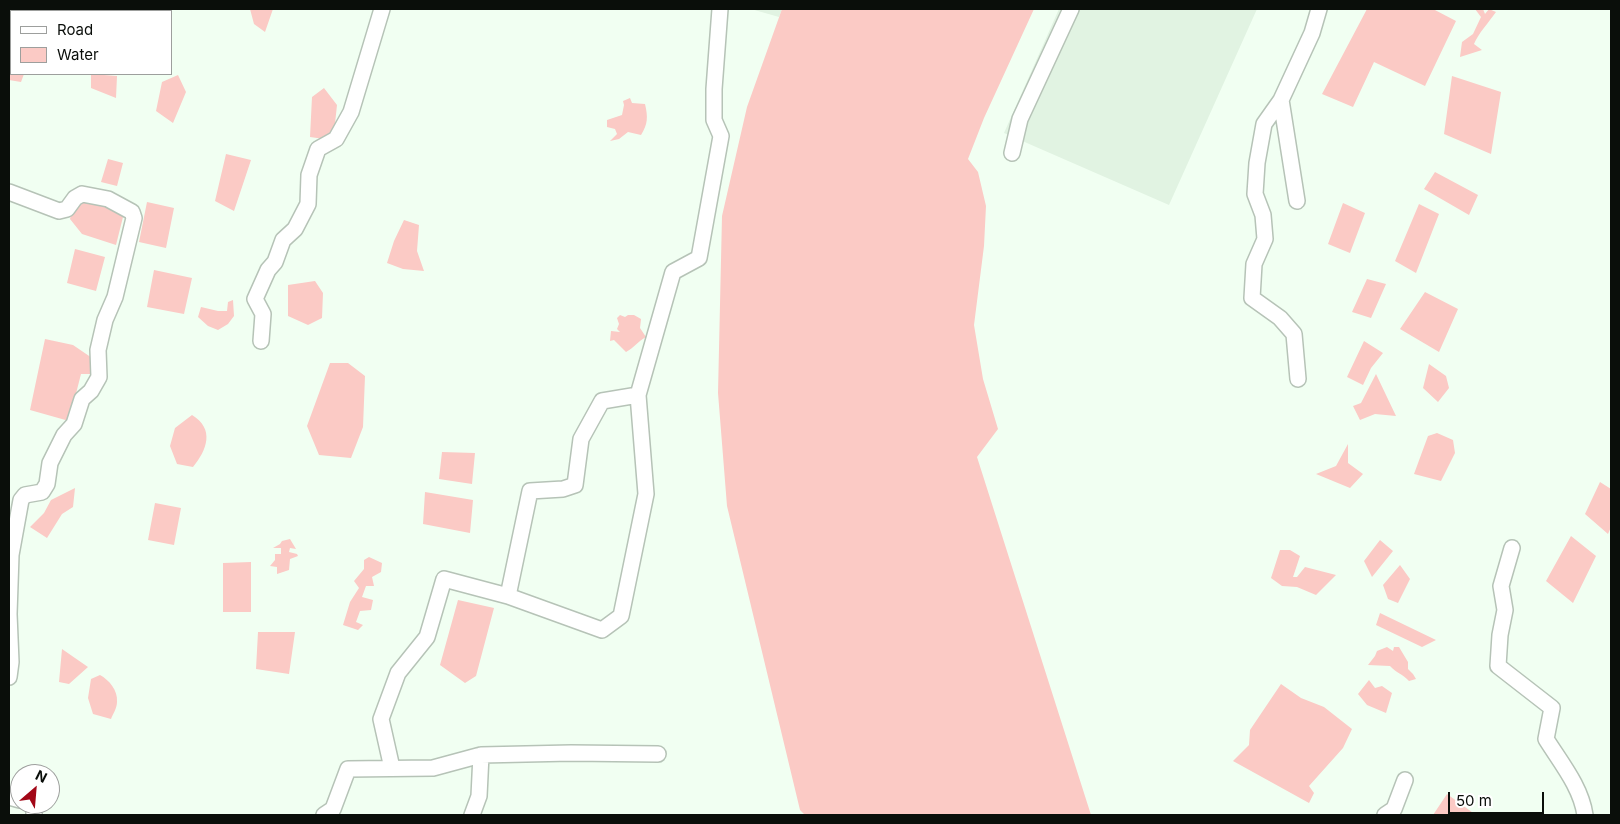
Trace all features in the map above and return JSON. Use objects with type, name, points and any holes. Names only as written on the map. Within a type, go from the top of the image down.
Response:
[{"type":"street","points":[[261,341],[263,314],[255,299],[268,270],[275,262],[283,240],[295,229],[308,204],[309,175],[318,149],[336,138],[351,112],[382,9]]},
{"type":"street","points":[[392,768],[381,719],[398,673],[426,637],[444,579],[508,596],[602,630],[621,616],[646,494],[638,395],[673,272],[698,258],[721,136],[714,120],[714,89],[720,9]]},
{"type":"street","points":[[1012,153],[1020,118],[1071,9]]},
{"type":"street","points":[[1298,379],[1294,334],[1280,318],[1252,298],[1254,264],[1266,239],[1263,215],[1255,194],[1257,164],[1264,124],[1282,100],[1312,33],[1319,9]]},
{"type":"street","points":[[1282,100],[1297,201]]},
{"type":"street","points":[[9,192],[59,211],[67,209],[75,198],[82,194],[108,199],[132,212],[134,218],[115,297],[105,320],[98,350],[99,377],[91,391],[82,399],[74,424],[64,435],[50,463],[47,484],[42,492],[25,495],[21,500],[11,555],[9,614],[11,662],[9,677]]},
{"type":"street","points":[[508,596],[530,491],[563,489],[575,485],[581,439],[602,402],[638,395]]},
{"type":"street","points":[[1512,548],[1501,586],[1505,610],[1500,634],[1498,666],[1552,708],[1546,739],[1569,775],[1583,804],[1585,815]]},
{"type":"street","points":[[324,815],[333,809],[348,769],[434,768],[481,755],[658,754]]},
{"type":"street","points":[[472,815],[479,796],[481,755]]},
{"type":"street","points":[[1385,815],[1394,809],[1405,780]]},
{"type":"shaded area","points":[[751,9],[782,9],[779,17]]},
{"type":"shaded area","points":[[1059,9],[1257,9],[1169,205],[1004,133]]},
{"type":"water","points":[[250,9],[273,9],[265,32],[254,24]]},
{"type":"water","points":[[782,9],[1034,9],[984,118],[968,159],[978,172],[986,206],[984,246],[974,325],[983,379],[998,429],[977,457],[1091,815],[805,815],[800,810],[727,506],[718,393],[722,216],[747,107]]},
{"type":"water","points":[[1367,9],[1433,9],[1456,21],[1425,86],[1374,62],[1353,107],[1322,94]]},
{"type":"water","points":[[1475,9],[1483,9],[1485,14],[1489,9],[1496,12],[1474,44],[1482,50],[1460,57],[1462,42],[1473,34],[1481,17]]},
{"type":"water","points":[[9,28],[10,75],[24,75],[21,82],[9,80]]},
{"type":"water","points":[[91,75],[117,76],[116,98],[91,88]]},
{"type":"water","points":[[178,75],[186,92],[173,123],[156,111],[162,82]]},
{"type":"water","points":[[1452,76],[1501,92],[1491,154],[1444,134]]},
{"type":"water","points":[[324,88],[337,105],[334,133],[324,139],[310,137],[312,97]]},
{"type":"water","points":[[630,98],[632,103],[645,104],[647,120],[645,127],[641,135],[628,132],[619,139],[610,141],[617,134],[615,129],[607,127],[607,120],[622,115],[623,101]]},
{"type":"water","points":[[226,154],[251,160],[234,211],[215,201]]},
{"type":"water","points":[[108,159],[123,163],[117,186],[101,182]]},
{"type":"water","points":[[1435,172],[1478,195],[1469,215],[1424,189]]},
{"type":"water","points":[[86,201],[124,213],[116,245],[82,234],[70,219],[72,211]]},
{"type":"water","points":[[147,202],[174,208],[166,248],[139,242]]},
{"type":"water","points":[[1343,203],[1365,213],[1350,253],[1328,244]]},
{"type":"water","points":[[1419,204],[1439,214],[1416,273],[1395,261]]},
{"type":"water","points":[[404,220],[419,225],[417,251],[424,271],[403,269],[387,263],[394,241]]},
{"type":"water","points":[[75,249],[105,257],[96,291],[67,283]]},
{"type":"water","points":[[154,270],[192,278],[184,314],[147,307]]},
{"type":"water","points":[[1367,279],[1386,284],[1371,318],[1352,312]]},
{"type":"water","points":[[315,281],[323,293],[322,318],[308,325],[288,316],[288,285]]},
{"type":"water","points":[[1425,292],[1458,309],[1439,352],[1400,329]]},
{"type":"water","points":[[233,300],[234,316],[228,324],[218,330],[208,326],[198,317],[201,307],[227,311],[228,302]]},
{"type":"water","points":[[620,315],[625,317],[634,315],[641,319],[640,328],[646,337],[626,352],[614,340],[610,341],[611,331],[620,332],[617,329],[619,324],[617,318]]},
{"type":"water","points":[[45,339],[73,345],[95,360],[94,374],[81,374],[69,421],[30,410]]},
{"type":"water","points":[[1364,341],[1383,353],[1371,368],[1363,385],[1347,377]]},
{"type":"water","points":[[330,363],[348,363],[365,376],[363,427],[351,458],[319,455],[307,426]]},
{"type":"water","points":[[1429,364],[1446,376],[1449,388],[1438,402],[1423,388]]},
{"type":"water","points":[[1376,374],[1396,416],[1375,414],[1360,420],[1353,406],[1361,403]]},
{"type":"water","points":[[192,415],[204,427],[206,433],[205,447],[193,467],[177,464],[170,446],[175,428]]},
{"type":"water","points":[[1437,433],[1453,440],[1455,453],[1441,481],[1414,474],[1428,436]]},
{"type":"water","points":[[1348,444],[1348,463],[1363,474],[1350,488],[1316,474],[1336,466]]},
{"type":"water","points":[[442,452],[475,453],[472,484],[439,479]]},
{"type":"water","points":[[1600,482],[1611,489],[1611,527],[1608,534],[1585,514]]},
{"type":"water","points":[[75,488],[73,507],[62,514],[47,538],[30,527],[44,513],[51,500]]},
{"type":"water","points":[[425,492],[473,500],[470,533],[423,524]]},
{"type":"water","points":[[155,503],[181,508],[174,545],[148,540]]},
{"type":"water","points":[[1571,536],[1596,556],[1573,603],[1546,581]]},
{"type":"water","points":[[290,539],[296,549],[290,548],[289,552],[298,556],[290,559],[289,570],[277,574],[277,567],[270,566],[275,560],[275,554],[281,554],[281,548],[273,548],[282,541]]},
{"type":"water","points":[[1380,540],[1393,551],[1372,577],[1364,561]]},
{"type":"water","points":[[1280,550],[1290,550],[1300,556],[1293,577],[1297,577],[1305,567],[1336,575],[1316,595],[1297,587],[1282,586],[1271,578]]},
{"type":"water","points":[[369,557],[382,563],[381,572],[372,577],[374,586],[366,586],[362,597],[373,600],[371,610],[360,611],[356,622],[363,625],[358,630],[343,625],[350,602],[359,588],[354,581],[364,569],[364,560]]},
{"type":"water","points":[[251,562],[251,612],[223,612],[223,563]]},
{"type":"water","points":[[1400,565],[1410,579],[1398,603],[1388,599],[1383,585]]},
{"type":"water","points":[[458,600],[494,608],[476,676],[465,683],[440,665]]},
{"type":"water","points":[[1380,613],[1436,640],[1422,647],[1376,625]]},
{"type":"water","points":[[258,632],[295,632],[289,674],[256,669]]},
{"type":"water","points":[[1387,647],[1393,651],[1394,647],[1399,647],[1408,662],[1408,669],[1416,679],[1409,681],[1390,666],[1368,665],[1377,651]]},
{"type":"water","points":[[62,649],[88,667],[69,684],[59,682]]},
{"type":"water","points":[[100,675],[110,683],[116,693],[117,704],[111,719],[93,714],[88,698],[91,679]]},
{"type":"water","points":[[1369,680],[1375,688],[1382,686],[1392,693],[1386,713],[1367,705],[1358,694]]},
{"type":"water","points":[[1281,684],[1301,698],[1324,707],[1352,729],[1343,748],[1309,786],[1314,793],[1309,803],[1233,761],[1249,745],[1250,730]]},
{"type":"water","points":[[1447,794],[1476,815],[1433,815]]}]
